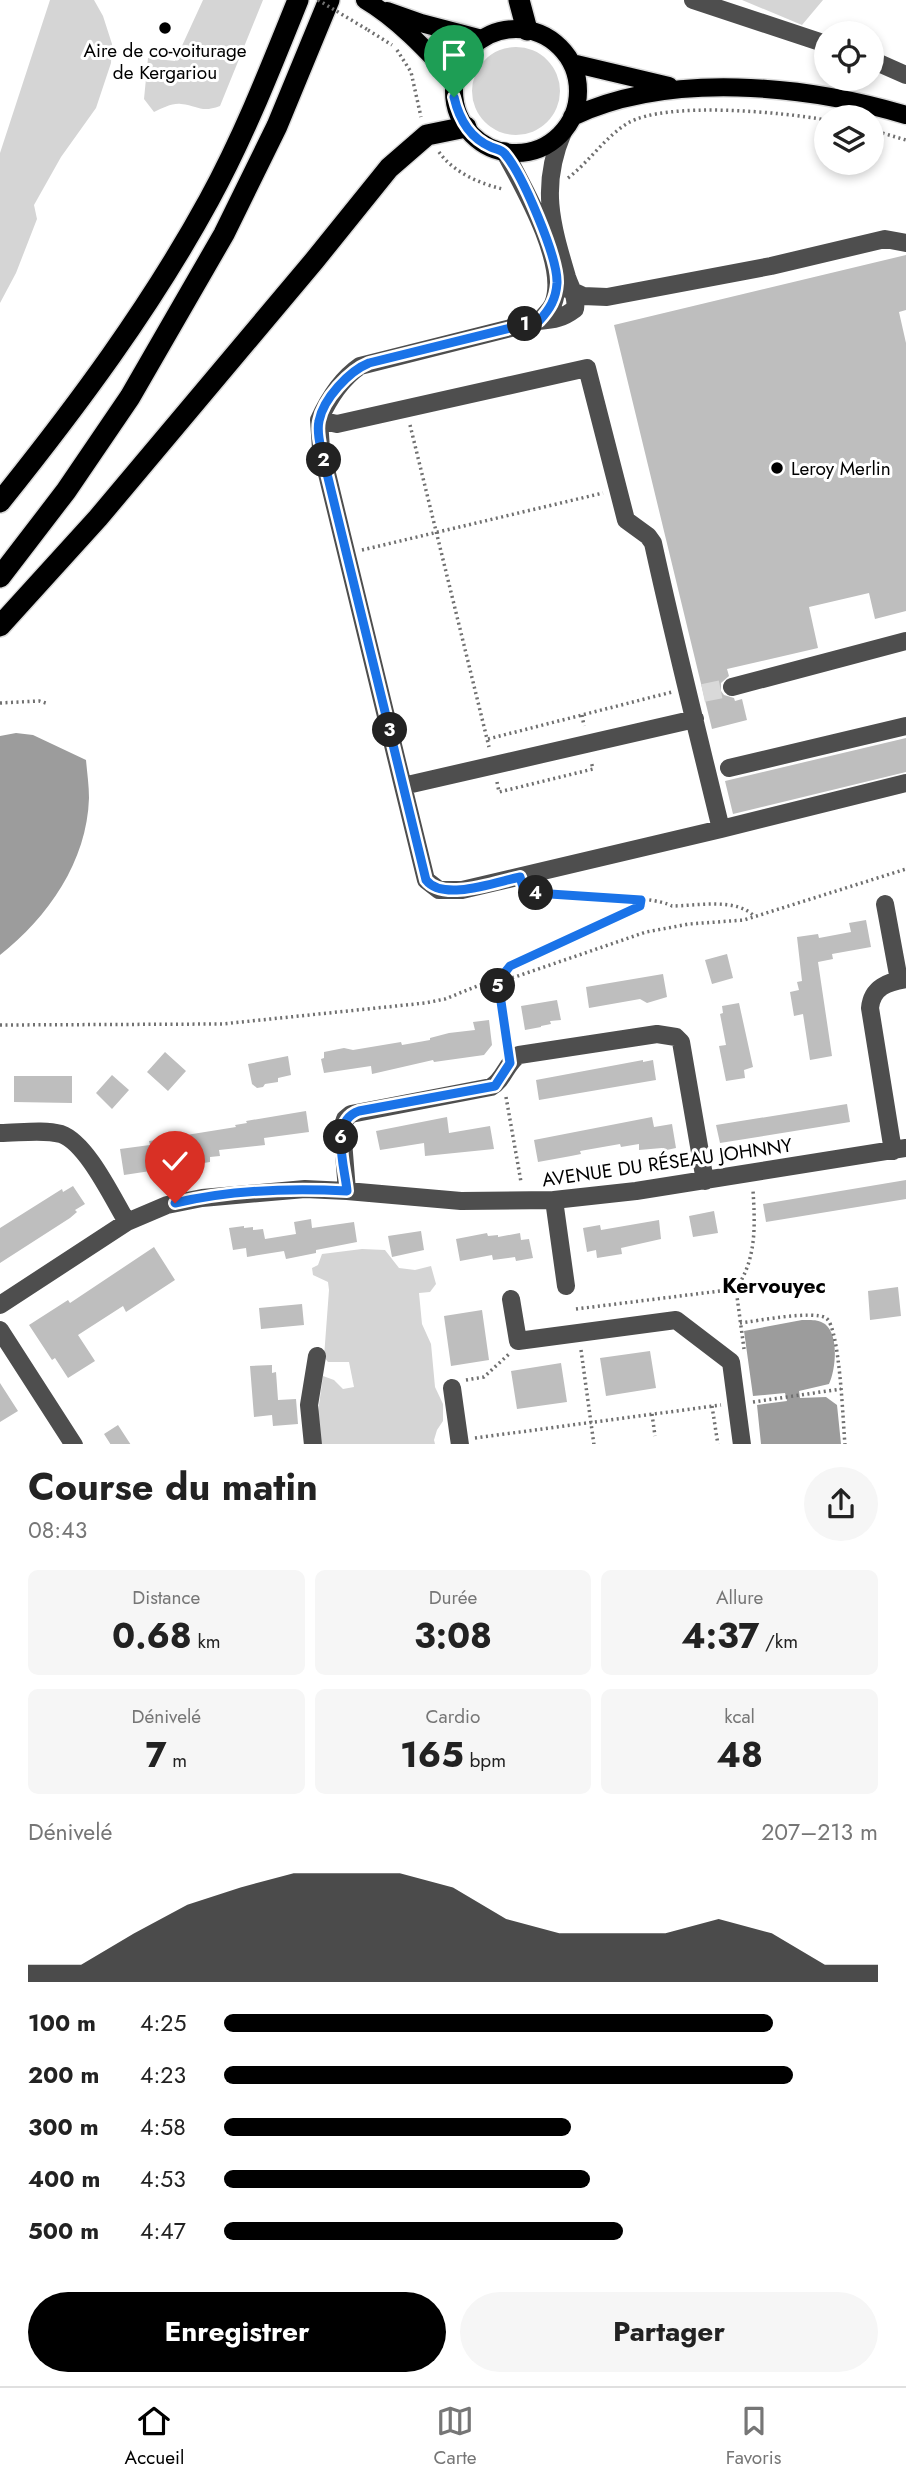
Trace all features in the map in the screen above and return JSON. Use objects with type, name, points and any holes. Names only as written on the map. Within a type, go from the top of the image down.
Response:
[{"type":"highway","points":[[274,61],[289,0]]},
{"type":"highway","points":[[0,502],[100,372],[151,297],[208,201],[274,61],[298,0]]},
{"type":"highway","points":[[0,577],[66,491],[130,397],[224,234],[277,126],[329,0]]},
{"type":"highway","points":[[519,0],[527,30]]},
{"type":"highway","points":[[0,626],[115,498],[314,261],[388,168],[427,135],[466,127]]},
{"type":"main road","points":[[371,4],[421,23],[482,39]]},
{"type":"main road","points":[[371,4],[425,50],[455,81]]},
{"type":"main road","points":[[567,125],[578,99],[578,81],[572,63],[561,48],[547,37],[527,30],[496,32],[469,50],[455,81],[454,97],[458,113],[466,127],[477,138],[504,152],[536,150],[594,107],[621,99],[679,89],[729,89],[820,95],[906,115]]},
{"type":"main road","points":[[572,63],[679,89]]},
{"type":"street","points":[[692,0],[814,40]]},
{"type":"street","points":[[884,66],[906,75]]},
{"type":"street","points":[[567,125],[555,150],[548,186],[556,234],[574,293],[575,309],[566,317],[539,321],[360,366],[343,381],[319,420],[321,449],[423,872],[429,884],[446,891],[520,877],[906,783]]},
{"type":"street","points":[[504,152],[537,215],[557,281],[553,303],[539,321]]},
{"type":"street","points":[[557,281],[574,293],[593,298],[607,297],[771,266],[886,239],[906,243]]},
{"type":"street","points":[[319,420],[337,424],[587,368],[626,520],[653,543],[667,612],[693,693],[695,719],[720,771],[721,830]]},
{"type":"street","points":[[732,687],[906,641]]},
{"type":"street","points":[[403,786],[695,719]]},
{"type":"street","points":[[720,771],[906,726]]},
{"type":"street","points":[[885,904],[902,979],[880,987],[870,1000],[870,1008],[899,1149]]},
{"type":"street","points":[[347,1191],[342,1128],[345,1119],[351,1114],[482,1090],[498,1083],[510,1063],[519,1055],[657,1034],[676,1037],[684,1051],[705,1181]]},
{"type":"street","points":[[0,1133],[57,1133],[72,1140],[86,1156],[127,1223]]},
{"type":"street","name":"AVENUE DU RÉSEAU JOHNNY","points":[[0,1305],[127,1223],[155,1209],[202,1198],[281,1190],[347,1191],[450,1200],[554,1200],[705,1181],[899,1149]]},
{"type":"street","points":[[554,1200],[566,1286]]},
{"type":"street","points":[[511,1299],[518,1341],[676,1320],[732,1362],[742,1444]]},
{"type":"street","points":[[0,1330],[74,1444]]},
{"type":"street","points":[[313,1444],[309,1405],[317,1356]]},
{"type":"street","points":[[452,1388],[459,1442]]},
{"type":"path","points":[[318,0],[368,30]]},
{"type":"path","points":[[884,134],[906,140]]},
{"type":"path","points":[[406,409],[499,792]]},
{"type":"path","points":[[346,554],[618,489]]},
{"type":"path","points":[[488,739],[693,693]]},
{"type":"path","points":[[0,703],[39,701],[49,704]]},
{"type":"path","points":[[0,1025],[189,1025],[255,1022],[425,1003],[646,932],[674,926],[733,922],[755,917],[906,869]]},
{"type":"path","points":[[520,877],[523,887],[535,893],[641,900],[672,906],[736,906],[755,917]]},
{"type":"path","points":[[510,1063],[498,981],[510,966],[640,906],[641,900]]},
{"type":"path","points":[[498,1083],[505,1095],[524,1201]]},
{"type":"path","points":[[736,1289],[746,1269],[754,1242],[751,1173]]},
{"type":"path","points":[[566,1286],[577,1291],[575,1306],[594,1444]]},
{"type":"path","points":[[740,1323],[798,1316],[826,1318],[835,1337],[845,1444]]},
{"type":"path","points":[[452,1388],[455,1382],[484,1377],[511,1352],[518,1341]]},
{"type":"path","points":[[459,1442],[841,1389]]},
{"type":"path","points":[[712,1406],[718,1444]]},
{"type":"path","points":[[652,1415],[655,1436]]},
{"type":"shaded area","points":[[50,0],[94,0],[103,16],[112,44],[111,63],[96,108],[61,157],[34,205],[37,219],[16,273],[0,303],[0,153]]},
{"type":"shaded area","points":[[203,0],[263,0],[220,106],[204,109],[178,104],[154,112],[144,99],[148,58],[175,61]]},
{"type":"shaded area","points":[[742,0],[823,0],[802,25]]},
{"type":"shaded area","points":[[516,47],[533,51],[547,60],[556,74],[560,91],[556,108],[547,122],[533,131],[516,135],[499,131],[485,122],[476,108],[472,91],[476,74],[485,60],[499,51]]},
{"type":"shaded area","points":[[16,733],[33,735],[86,760],[89,798],[87,822],[81,844],[62,886],[34,923],[0,955],[0,736]]},
{"type":"shaded area","points":[[362,1249],[385,1250],[399,1268],[415,1270],[431,1266],[436,1284],[430,1292],[419,1293],[422,1324],[431,1344],[435,1387],[443,1404],[443,1421],[437,1430],[435,1444],[318,1444],[318,1412],[323,1376],[334,1380],[343,1389],[354,1387],[349,1362],[328,1362],[324,1357],[328,1282],[313,1275],[312,1268],[318,1265],[322,1254]]},
{"type":"shaded area","points":[[802,1320],[825,1324],[833,1336],[835,1352],[829,1384],[799,1391],[800,1398],[826,1397],[837,1405],[841,1444],[761,1444],[757,1405],[787,1401],[785,1393],[753,1396],[744,1331]]},
{"type":"building","name":"Leroy Merlin","points":[[906,255],[906,310],[899,312],[906,343],[906,611],[875,619],[869,593],[809,607],[818,648],[727,669],[729,676],[721,683],[721,691],[735,701],[742,699],[747,720],[712,729],[614,325]]},
{"type":"building","points":[[906,738],[906,772],[733,814],[725,781]]},
{"type":"building","points":[[866,920],[871,947],[832,954],[833,959],[818,962],[832,1056],[810,1060],[803,1014],[794,1016],[790,992],[799,990],[797,982],[802,981],[797,937],[818,934],[819,938],[851,932],[849,923]]},
{"type":"building","points":[[727,954],[733,978],[712,984],[705,960]]},
{"type":"building","points":[[663,974],[667,997],[647,1003],[640,999],[589,1008],[586,987]]},
{"type":"building","points":[[557,1000],[561,1020],[525,1030],[521,1006]]},
{"type":"building","points":[[739,1003],[753,1067],[744,1070],[745,1078],[726,1081],[719,1046],[726,1045],[720,1014],[723,1013],[722,1006]]},
{"type":"building","points":[[489,1020],[492,1045],[484,1055],[433,1060],[372,1074],[371,1066],[324,1073],[321,1059],[324,1058],[324,1052],[430,1040],[449,1033],[475,1030],[473,1022]]},
{"type":"building","points":[[165,1052],[186,1071],[168,1091],[147,1072]]},
{"type":"building","points":[[288,1056],[291,1075],[278,1078],[278,1082],[265,1084],[263,1087],[257,1088],[252,1084],[248,1064]]},
{"type":"building","points":[[653,1060],[656,1080],[539,1100],[536,1080]]},
{"type":"building","points":[[112,1075],[129,1090],[112,1109],[96,1093]]},
{"type":"building","points":[[14,1076],[72,1076],[72,1103],[14,1102]]},
{"type":"building","points":[[847,1104],[850,1122],[720,1143],[716,1125]]},
{"type":"building","points":[[306,1111],[309,1132],[264,1138],[265,1145],[219,1150],[220,1156],[210,1157],[210,1162],[124,1175],[120,1149],[150,1145],[149,1141],[236,1127],[235,1125],[247,1123],[246,1121]]},
{"type":"building","points":[[447,1117],[449,1133],[490,1126],[494,1149],[425,1156],[424,1143],[380,1150],[376,1131]]},
{"type":"building","points":[[652,1117],[654,1127],[672,1124],[676,1148],[662,1151],[662,1148],[639,1150],[639,1144],[621,1147],[620,1144],[538,1162],[534,1140]]},
{"type":"building","points":[[906,1180],[906,1199],[766,1222],[763,1204]]},
{"type":"building","points":[[73,1186],[85,1204],[75,1210],[77,1212],[70,1218],[0,1263],[0,1228],[62,1189],[63,1192]]},
{"type":"building","points":[[714,1211],[718,1233],[693,1237],[689,1216]]},
{"type":"building","points":[[311,1219],[312,1228],[354,1222],[357,1242],[286,1259],[284,1251],[247,1257],[246,1248],[233,1250],[229,1228],[244,1226],[253,1227],[253,1230],[263,1229],[265,1239],[296,1234],[294,1222]]},
{"type":"building","points":[[659,1220],[661,1239],[621,1248],[622,1254],[597,1258],[596,1250],[587,1252],[583,1228],[600,1225],[601,1230]]},
{"type":"building","points":[[421,1231],[424,1250],[392,1257],[388,1236]]},
{"type":"building","points":[[487,1233],[488,1236],[498,1237],[520,1233],[521,1240],[529,1239],[533,1258],[516,1261],[515,1257],[493,1260],[492,1255],[460,1261],[456,1239]]},
{"type":"building","points":[[154,1247],[175,1280],[126,1312],[123,1306],[78,1335],[95,1361],[68,1378],[55,1358],[52,1360],[29,1325],[68,1300],[70,1303]]},
{"type":"building","points":[[898,1287],[901,1316],[870,1320],[868,1291]]},
{"type":"building","points":[[302,1304],[304,1325],[261,1329],[259,1308]]},
{"type":"building","points":[[482,1310],[489,1360],[451,1366],[444,1316]]},
{"type":"building","points":[[650,1351],[656,1388],[606,1396],[600,1358]]},
{"type":"building","points":[[561,1363],[567,1402],[517,1409],[511,1371]]},
{"type":"building","points":[[272,1365],[272,1373],[276,1372],[278,1400],[296,1399],[298,1424],[273,1426],[272,1415],[254,1417],[250,1366]]},
{"type":"building","points":[[0,1383],[18,1411],[0,1422]]},
{"type":"building","points":[[118,1425],[130,1444],[110,1444],[104,1434]]},
{"type":"tunnel","points":[[703,693],[732,687]]},
{"type":"place","name":"Aire de co-voiturage de Kergariou","points":[[165,28]]},
{"type":"place","name":"Leroy Merlin","points":[[777,468]]},
{"type":"district","name":"Kervouyec","points":[[774,1286]]},
{"type":"route","points":[[175,1203],[272,1191],[347,1191],[341,1138],[348,1116],[359,1111],[495,1086],[510,1063],[498,981],[510,966],[640,906],[641,900],[535,893],[523,887],[520,877],[446,891],[433,887],[426,880],[321,449],[319,420],[324,408],[352,371],[369,363],[539,321],[553,303],[557,281],[545,238],[526,191],[504,152],[489,146],[466,127],[458,113],[454,97]]}]
